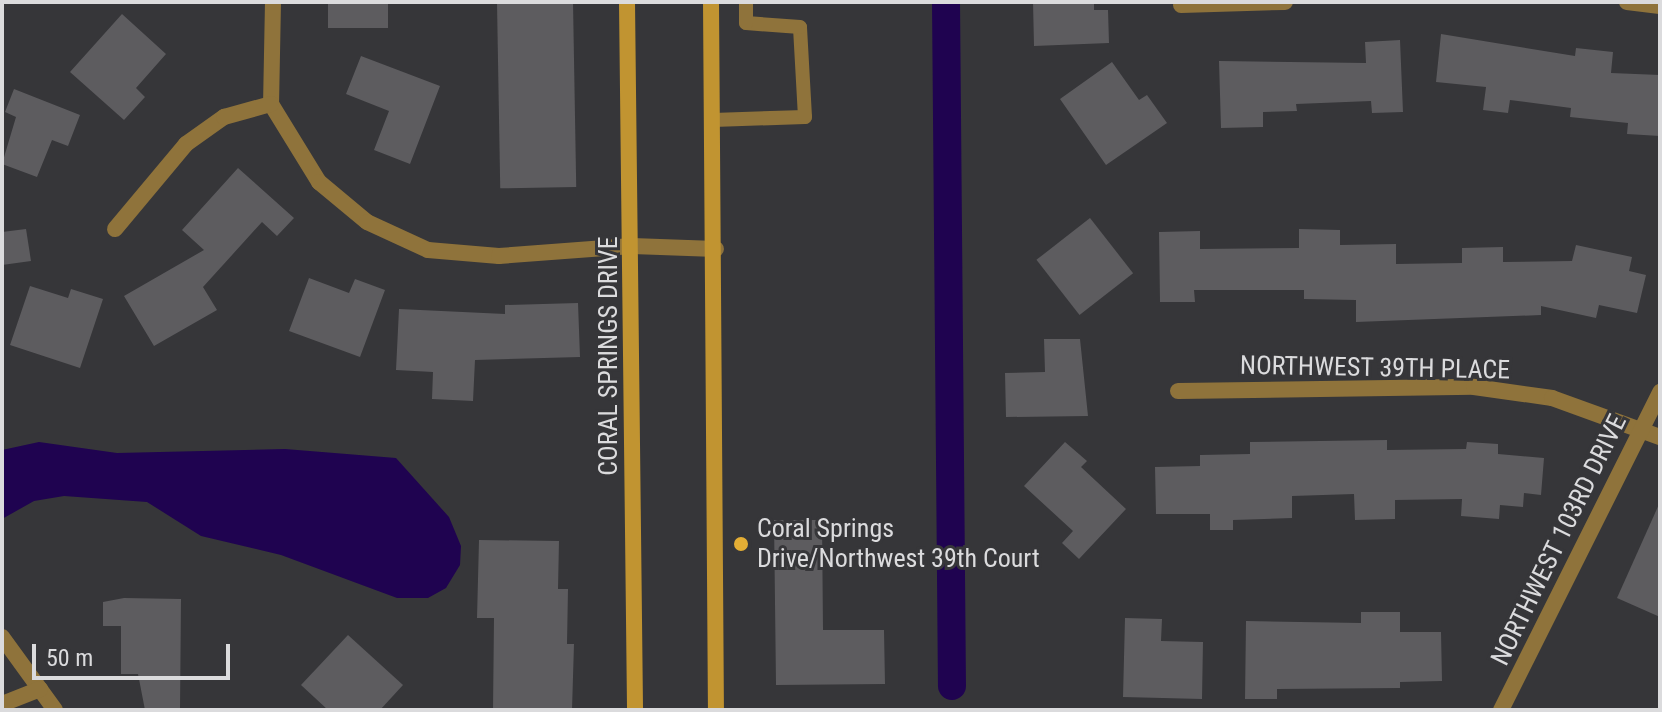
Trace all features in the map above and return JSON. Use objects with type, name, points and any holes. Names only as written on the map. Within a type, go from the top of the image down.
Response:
[{"type":"main road","name":"CORAL SPRINGS DRIVE","points":[[627,2],[635,710]]},
{"type":"main road","points":[[711,2],[716,249],[716,710]]},
{"type":"street","points":[[273,2],[271,104],[319,182],[367,222],[428,250],[499,256],[632,246],[716,249]]},
{"type":"street","points":[[1181,5],[1285,2]]},
{"type":"street","points":[[1627,2],[1660,6]]},
{"type":"street","points":[[115,229],[186,144],[224,117],[271,104]]},
{"type":"street","name":"NORTHWEST 39TH PLACE","points":[[1178,391],[1474,387],[1552,398],[1660,437]]},
{"type":"street","name":"NORTHWEST 103RD DRIVE","points":[[1501,710],[1660,392]]},
{"type":"street","points":[[2,637],[55,710]]},
{"type":"street","points":[[2,704],[40,689]]},
{"type":"lane","points":[[713,120],[805,117],[800,27],[746,23],[746,2]]},
{"type":"shaded area","points":[[39,442],[117,453],[285,449],[396,458],[449,517],[461,546],[460,565],[446,588],[428,598],[397,598],[281,555],[201,536],[147,502],[64,496],[34,501],[2,519],[2,450]]},
{"type":"building","points":[[328,2],[388,2],[388,28],[328,28]]},
{"type":"building","points":[[573,2],[576,187],[500,188],[497,3]]},
{"type":"building","points":[[1033,2],[1094,2],[1094,10],[1108,10],[1109,43],[1034,46]]},
{"type":"building","points":[[122,14],[166,54],[136,88],[145,97],[124,120],[70,72]]},
{"type":"building","points":[[1441,34],[1575,56],[1576,48],[1613,52],[1611,73],[1660,75],[1660,136],[1627,134],[1628,123],[1570,117],[1571,108],[1510,100],[1508,113],[1483,110],[1486,87],[1436,82]]},
{"type":"building","points":[[1400,40],[1403,112],[1372,113],[1371,101],[1296,104],[1297,111],[1263,112],[1263,127],[1221,128],[1219,61],[1366,63],[1365,42]]},
{"type":"building","points":[[361,56],[440,86],[410,164],[374,150],[389,111],[346,94]]},
{"type":"building","points":[[1112,62],[1139,100],[1147,95],[1167,123],[1106,165],[1060,99]]},
{"type":"building","points":[[14,89],[80,115],[68,146],[52,140],[37,177],[2,164],[16,117],[5,112]]},
{"type":"building","points":[[238,168],[294,218],[277,236],[262,222],[203,287],[217,310],[154,346],[124,296],[204,250],[182,230]]},
{"type":"building","points":[[1090,218],[1133,273],[1080,315],[1036,260]]},
{"type":"building","points":[[26,229],[31,261],[2,265],[2,232]]},
{"type":"building","points":[[1299,229],[1340,230],[1340,245],[1396,244],[1396,264],[1462,263],[1462,248],[1503,247],[1503,262],[1572,261],[1576,245],[1632,257],[1629,271],[1646,275],[1637,313],[1599,305],[1596,318],[1541,306],[1541,315],[1356,322],[1356,300],[1304,299],[1304,290],[1194,290],[1195,302],[1160,302],[1159,232],[1200,231],[1200,249],[1299,248]]},
{"type":"building","points":[[309,278],[349,293],[355,279],[385,290],[360,357],[289,331]]},
{"type":"building","points":[[30,286],[68,298],[71,289],[103,299],[80,368],[10,345]]},
{"type":"building","points":[[578,303],[580,357],[475,360],[473,401],[432,399],[433,372],[396,370],[399,309],[505,314],[505,305]]},
{"type":"building","points":[[1044,339],[1080,339],[1088,416],[1006,417],[1005,373],[1045,372]]},
{"type":"building","points":[[1387,440],[1387,450],[1466,449],[1467,442],[1498,444],[1498,454],[1544,458],[1541,495],[1524,493],[1523,507],[1500,505],[1499,519],[1461,516],[1462,499],[1395,500],[1395,519],[1355,520],[1354,494],[1292,496],[1292,518],[1233,520],[1233,530],[1210,530],[1210,514],[1156,514],[1155,467],[1200,466],[1200,455],[1250,454],[1250,442]]},
{"type":"building","points":[[1065,442],[1087,461],[1081,467],[1126,509],[1079,559],[1062,543],[1073,531],[1024,486]]},
{"type":"building","points":[[1660,502],[1660,617],[1617,598]]},
{"type":"building","points":[[774,520],[822,520],[823,630],[884,630],[885,684],[776,685]]},
{"type":"building","points":[[479,540],[559,541],[558,589],[568,589],[567,644],[574,644],[572,710],[493,710],[494,618],[477,618]]},
{"type":"building","points":[[124,598],[181,599],[180,710],[145,710],[138,674],[121,674],[121,626],[103,626],[103,602]]},
{"type":"building","points":[[1361,612],[1400,612],[1400,632],[1441,632],[1442,681],[1400,682],[1400,688],[1277,689],[1277,699],[1245,699],[1246,621],[1361,623]]},
{"type":"building","points":[[1125,618],[1162,619],[1161,641],[1203,642],[1202,699],[1123,697]]},
{"type":"building","points":[[348,635],[403,685],[380,710],[328,710],[301,685]]},
{"type":"waterway","points":[[946,2],[952,686]]},
{"type":"place","name":"Coral Springs Drive/Northwest 39th Court","points":[[741,544]]}]
